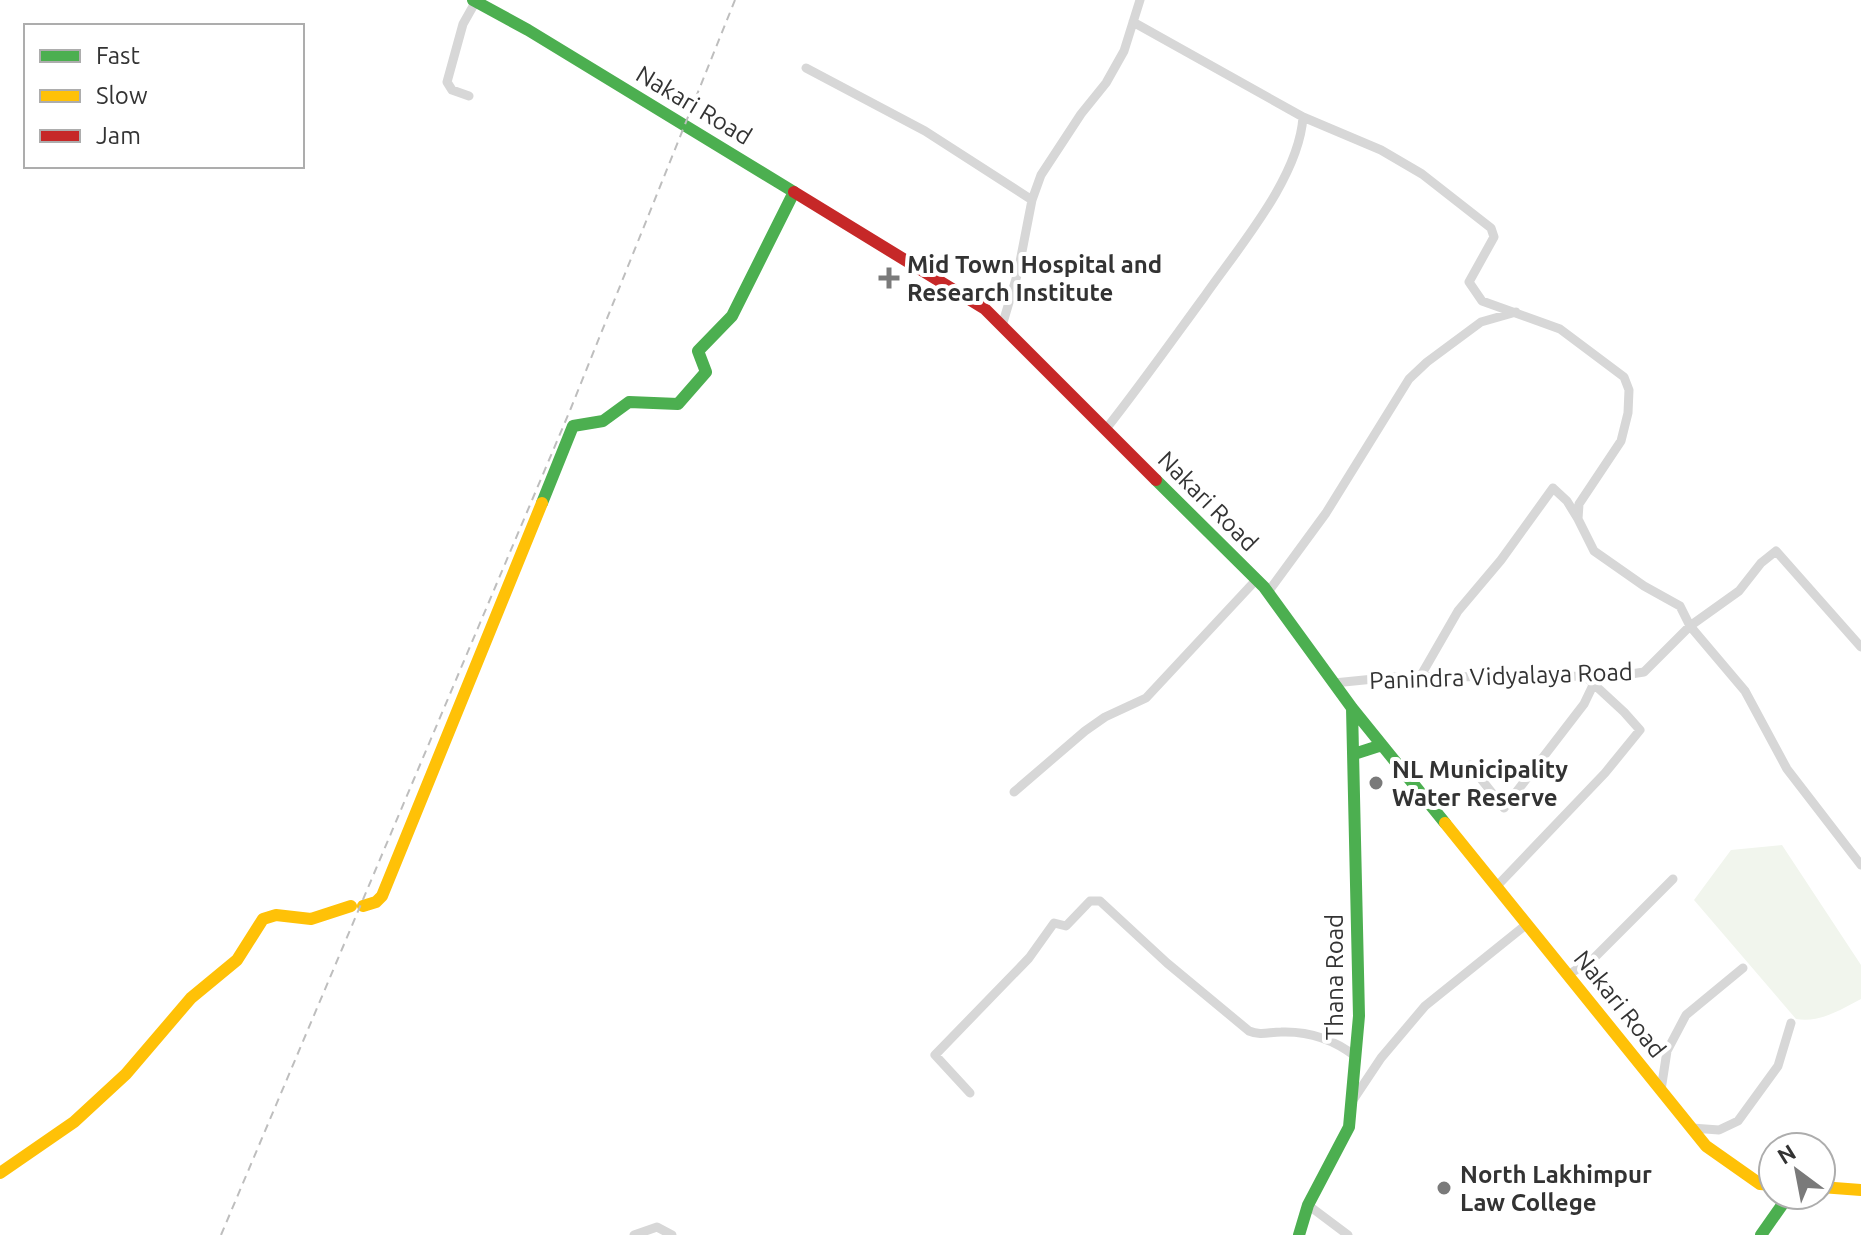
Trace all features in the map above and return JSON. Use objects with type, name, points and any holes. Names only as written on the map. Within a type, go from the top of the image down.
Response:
[{"type":"street","points":[[1002,326],[1018,272],[1032,200],[1041,175],[1118,62],[1140,0]]},
{"type":"street","points":[[469,96],[452,90],[447,82],[463,24],[477,1]]},
{"type":"street","name":"Nakari Road","points":[[477,1],[985,309],[1268,592],[1352,708],[1706,1146],[1757,1182]]},
{"type":"street","points":[[1133,22],[1303,117],[1381,150],[1422,174],[1491,228],[1494,237],[1469,282],[1482,301],[1560,329],[1624,377],[1629,390],[1628,413],[1621,441],[1579,504],[1578,519]]},
{"type":"street","points":[[806,68],[925,131],[1032,200]]},
{"type":"street","points":[[1106,429],[1139,388],[1268,207],[1293,157],[1302,133],[1303,117]]},
{"type":"street","points":[[0,1173],[74,1122],[126,1074],[191,998],[237,960],[263,919],[276,915],[311,919],[376,902],[382,896],[573,426],[603,421],[629,402],[678,404],[706,372],[698,351],[732,316],[794,192]]},
{"type":"street","points":[[1268,592],[1326,513],[1409,379],[1481,322],[1516,312]]},
{"type":"street","points":[[1420,677],[1458,611],[1501,560],[1553,488],[1567,501],[1594,551],[1644,586],[1680,606],[1690,626],[1745,691],[1787,769],[1861,865]]},
{"type":"street","name":"Panindra Vidyalaya Road","points":[[1334,683],[1420,677],[1585,676],[1596,680],[1644,672],[1690,626],[1739,591],[1761,563],[1776,551],[1861,647]]},
{"type":"street","points":[[1014,792],[1085,731],[1105,717],[1146,698],[1256,580]]},
{"type":"street","points":[[1470,765],[1504,808],[1563,733],[1596,680],[1640,730],[1605,773],[1497,886]]},
{"type":"street","name":"Thana Road","points":[[1299,1235],[1308,1205],[1349,1127],[1359,1016],[1352,708]]},
{"type":"street","points":[[1354,754],[1382,745]]},
{"type":"street","points":[[1568,975],[1593,959],[1673,879]]},
{"type":"street","points":[[970,1093],[935,1055],[1029,958],[1054,923],[1066,926],[1090,901],[1100,901],[1167,963],[1249,1031],[1259,1035],[1282,1032],[1321,1036],[1340,1044],[1355,1056]]},
{"type":"street","points":[[1351,1103],[1381,1058],[1425,1006],[1527,924]]},
{"type":"street","points":[[1661,1090],[1667,1051],[1686,1015],[1743,968]]},
{"type":"street","points":[[1692,1128],[1719,1130],[1738,1121],[1778,1066],[1791,1023]]},
{"type":"street","points":[[1837,1188],[1861,1190]]},
{"type":"street","points":[[1308,1205],[1348,1235]]},
{"type":"street","points":[[1761,1235],[1778,1211]]},
{"type":"street","points":[[634,1235],[657,1227],[672,1235]]},
{"type":"shaded area","points":[[1782,845],[1861,965],[1861,999],[1830,1015],[1813,1019],[1796,1019],[1694,900],[1731,850]]},
{"type":"railway","points":[[221,1235],[571,408],[735,0]]},
{"type":"traffic: fast","points":[[473,0],[528,30],[794,192]]},
{"type":"traffic: fast","points":[[542,503],[573,426],[603,421],[629,402],[678,404],[706,372],[698,351],[732,316],[794,192]]},
{"type":"traffic: fast","points":[[1156,480],[1264,587],[1352,708],[1445,823]]},
{"type":"traffic: fast","points":[[1299,1235],[1308,1205],[1349,1127],[1359,1016],[1352,708]]},
{"type":"traffic: fast","points":[[1354,754],[1382,745]]},
{"type":"traffic: fast","points":[[1761,1235],[1778,1211]]},
{"type":"traffic: slow","points":[[363,906],[376,902],[382,896],[542,503]]},
{"type":"traffic: slow","points":[[1445,823],[1706,1146],[1757,1182]]},
{"type":"traffic: slow","points":[[0,1173],[74,1122],[126,1074],[191,998],[237,960],[263,919],[276,915],[311,919],[351,906]]},
{"type":"traffic: slow","points":[[1837,1188],[1861,1190]]},
{"type":"traffic: jam","points":[[794,192],[985,309],[1156,480]]},
{"type":"place","name":"Mid Town Hospital and Research Institute","points":[[889,278]]},
{"type":"place","name":"NL Municipality Water Reserve","points":[[1376,783]]},
{"type":"place","name":"North Lakhimpur Law College","points":[[1444,1188]]}]
